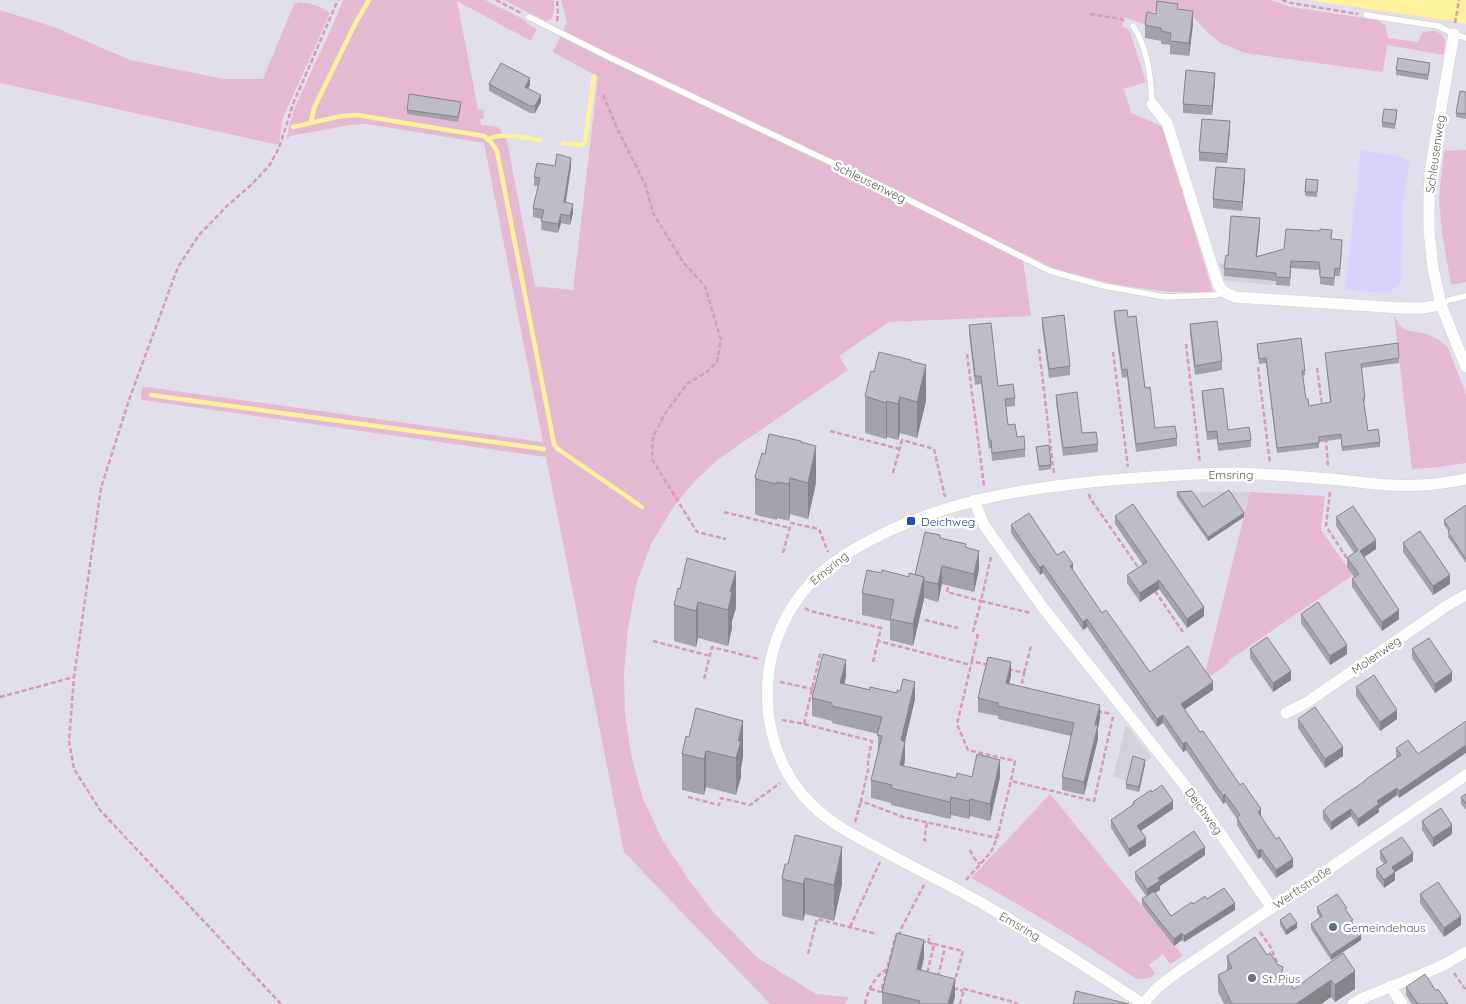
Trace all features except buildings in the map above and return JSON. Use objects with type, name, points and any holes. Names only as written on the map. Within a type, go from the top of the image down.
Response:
[{"type":"street","name":"Schleusenweg","points":[[1454,34],[1430,171],[1428,198],[1429,231],[1433,268],[1441,305],[1466,368]]},
{"type":"street","points":[[1152,104],[1167,123],[1218,284],[1224,292]]},
{"type":"street","name":"Schleusenweg","points":[[1224,292],[1235,297],[1401,308],[1422,308],[1441,305]]},
{"type":"street","name":"Emsring","points":[[1143,1004],[1026,929],[930,875],[849,833],[831,821],[803,795],[790,776],[777,751],[769,720],[767,694],[770,662],[779,633],[794,602],[803,590],[833,562],[880,535],[923,516],[948,508],[1024,490],[1088,482],[1201,474],[1271,475],[1418,486],[1466,479]]},
{"type":"street","name":"Deichweg","points":[[980,499],[984,524],[999,546],[1118,711],[1199,803],[1272,908]]},
{"type":"street","name":"Molenweg","points":[[1286,713],[1306,704],[1448,605],[1466,595]]},
{"type":"street","name":"Werftstraße","points":[[1143,1004],[1157,988],[1176,974],[1466,775]]},
{"type":"street","points":[[1354,1004],[1390,986],[1447,964],[1466,952]]},
{"type":"street","points":[[1390,986],[1402,1004]]},
{"type":"lane","points":[[1366,15],[1438,26],[1466,38]]},
{"type":"lane","name":"Schleusenweg","points":[[529,17],[1050,271],[1104,286],[1165,296],[1216,295],[1224,292]]},
{"type":"lane","points":[[1133,26],[1141,37],[1151,82],[1152,104]]},
{"type":"lane","points":[[1441,305],[1449,300],[1466,296]]},
{"type":"path","points":[[281,1004],[100,810],[74,768],[68,742],[74,677],[101,488],[130,397],[178,267],[199,235],[269,166],[279,148],[292,104],[338,0]]},
{"type":"path","points":[[496,0],[529,17]]},
{"type":"path","points":[[554,29],[558,14],[557,0]]},
{"type":"path","points":[[1282,0],[1366,15]]},
{"type":"path","points":[[1455,22],[1459,0]]},
{"type":"path","points":[[1090,14],[1121,19],[1133,26]]},
{"type":"path","points":[[603,95],[645,184],[653,213],[683,262],[705,286],[721,340],[717,362],[687,384],[664,415],[653,437],[652,460],[697,532],[726,539]]},
{"type":"path","points":[[1186,344],[1201,474]]},
{"type":"path","points":[[1039,349],[1055,486]]},
{"type":"path","points":[[1113,352],[1129,479]]},
{"type":"path","points":[[967,354],[980,499]]},
{"type":"path","points":[[1258,367],[1271,475]]},
{"type":"path","points":[[1317,368],[1322,406]]},
{"type":"path","points":[[830,431],[900,449]]},
{"type":"path","points":[[1325,434],[1330,479],[1326,526],[1349,561]]},
{"type":"path","points":[[893,473],[902,440],[934,449],[948,508]]},
{"type":"path","points":[[1088,482],[1090,498],[1145,577]]},
{"type":"path","points":[[724,512],[790,528]]},
{"type":"path","points":[[783,553],[791,523],[819,529],[833,562]]},
{"type":"path","points":[[973,632],[992,552],[999,546]]},
{"type":"path","points":[[1150,585],[1183,632]]},
{"type":"path","points":[[948,587],[947,592],[1036,614],[1044,608]]},
{"type":"path","points":[[794,602],[810,611],[881,628],[873,662]]},
{"type":"path","points":[[925,620],[958,628]]},
{"type":"path","points":[[957,890],[991,852],[997,838],[1015,762],[968,750],[957,724],[978,633]]},
{"type":"path","points":[[653,641],[710,656]]},
{"type":"path","points":[[878,641],[971,665]]},
{"type":"path","points":[[1020,691],[1031,646]]},
{"type":"path","points":[[704,679],[712,647],[770,662]]},
{"type":"path","points":[[804,724],[822,650]]},
{"type":"path","points":[[972,661],[989,665]]},
{"type":"path","points":[[1007,669],[1024,673]]},
{"type":"path","points":[[0,697],[74,677]]},
{"type":"path","points":[[768,679],[813,689]]},
{"type":"path","points":[[1011,782],[1094,801],[1118,711],[1095,710]]},
{"type":"path","points":[[769,720],[786,720],[872,741],[866,760],[868,770],[861,802],[849,833]]},
{"type":"path","points":[[688,797],[719,805],[721,798],[750,805],[790,776]]},
{"type":"path","points":[[861,802],[903,817],[997,838]]},
{"type":"path","points":[[928,823],[924,840],[928,841]]},
{"type":"path","points":[[970,850],[980,864]]},
{"type":"path","points":[[850,927],[885,852]]},
{"type":"path","points":[[870,989],[882,992],[896,935],[899,936],[930,875]]},
{"type":"path","points":[[808,954],[817,919],[877,934]]},
{"type":"path","points":[[1251,922],[1270,946],[1282,971]]},
{"type":"path","points":[[928,943],[930,935]]},
{"type":"path","points":[[918,940],[962,951],[953,988]]},
{"type":"path","points":[[925,981],[934,944]]},
{"type":"path","points":[[936,984],[945,947]]},
{"type":"path","points":[[1447,964],[1466,990]]},
{"type":"path","points":[[865,1004],[874,980],[887,970]]},
{"type":"path","points":[[945,986],[1010,1000],[1018,1004]]},
{"type":"path","points":[[960,1004],[963,991]]},
{"type":"shaded area","points":[[343,0],[485,0],[527,21],[526,23],[537,29],[531,41],[457,1],[478,109],[484,110],[483,119],[480,119],[481,125],[498,127],[507,141],[535,286],[573,290],[598,77],[553,52],[567,22],[561,0],[1271,0],[1291,7],[1378,20],[1385,24],[1388,38],[1418,42],[1422,33],[1433,31],[1439,33],[1444,38],[1443,55],[1387,45],[1383,72],[1245,53],[1221,43],[1188,15],[1164,10],[1151,12],[1150,26],[1124,17],[1122,27],[1127,28],[1130,32],[1146,82],[1124,89],[1131,113],[1162,126],[1213,292],[1169,292],[1112,284],[1055,269],[1023,253],[1031,316],[889,322],[839,356],[848,370],[720,458],[696,480],[674,506],[651,544],[636,585],[628,629],[624,672],[625,715],[632,759],[643,799],[663,841],[691,883],[715,914],[758,958],[816,994],[849,997],[845,1004],[770,1004],[624,852],[546,457],[143,400],[141,398],[143,387],[147,387],[543,442],[484,143],[366,124],[350,125],[290,136],[287,139],[290,122],[296,106]]},
{"type":"shaded area","points":[[504,0],[554,0],[554,12],[551,19],[545,21]]},
{"type":"shaded area","points":[[1307,0],[1466,0],[1466,24],[1451,21]]},
{"type":"shaded area","points":[[300,2],[316,6],[330,13],[283,118],[279,145],[0,83],[0,10],[54,27],[130,60],[224,79],[263,79],[294,4]]},
{"type":"shaded area","points":[[1361,150],[1402,157],[1410,162],[1403,199],[1401,281],[1390,293],[1345,290]]},
{"type":"shaded area","points":[[1466,150],[1466,282],[1451,285],[1442,233],[1439,198],[1444,151]]},
{"type":"shaded area","points":[[1219,263],[1277,268],[1276,285],[1225,281]]},
{"type":"shaded area","points":[[1394,316],[1401,327],[1409,331],[1427,334],[1438,339],[1448,348],[1466,394],[1466,463],[1412,469]]},
{"type":"shaded area","points":[[1250,492],[1244,517],[1208,541],[1175,493]]},
{"type":"shaded area","points":[[1250,492],[1325,496],[1321,530],[1353,575],[1228,661],[1229,663],[1206,679],[1204,677]]},
{"type":"shaded area","points":[[1126,725],[1152,757],[1146,762],[1141,784],[1113,777]]},
{"type":"shaded area","points":[[1050,794],[1183,956],[1170,964],[1163,954],[1149,965],[1155,974],[1146,979],[1135,978],[1054,926],[971,878]]},
{"type":"waterway","points":[[311,122],[314,108],[356,22],[369,0]]},
{"type":"waterway","points":[[563,143],[582,145],[585,142],[594,76]]},
{"type":"waterway","points":[[293,127],[341,116],[357,115],[484,136],[491,142],[497,151],[554,444],[558,449],[642,507]]},
{"type":"waterway","points":[[488,139],[507,136],[540,140]]},
{"type":"waterway","points":[[151,395],[544,449]]},
{"type":"place","name":"Deichweg","points":[[911,521]]},
{"type":"place","name":"Gemeindehaus","points":[[1333,927]]},
{"type":"place","name":"St. Pius","points":[[1252,978]]}]
